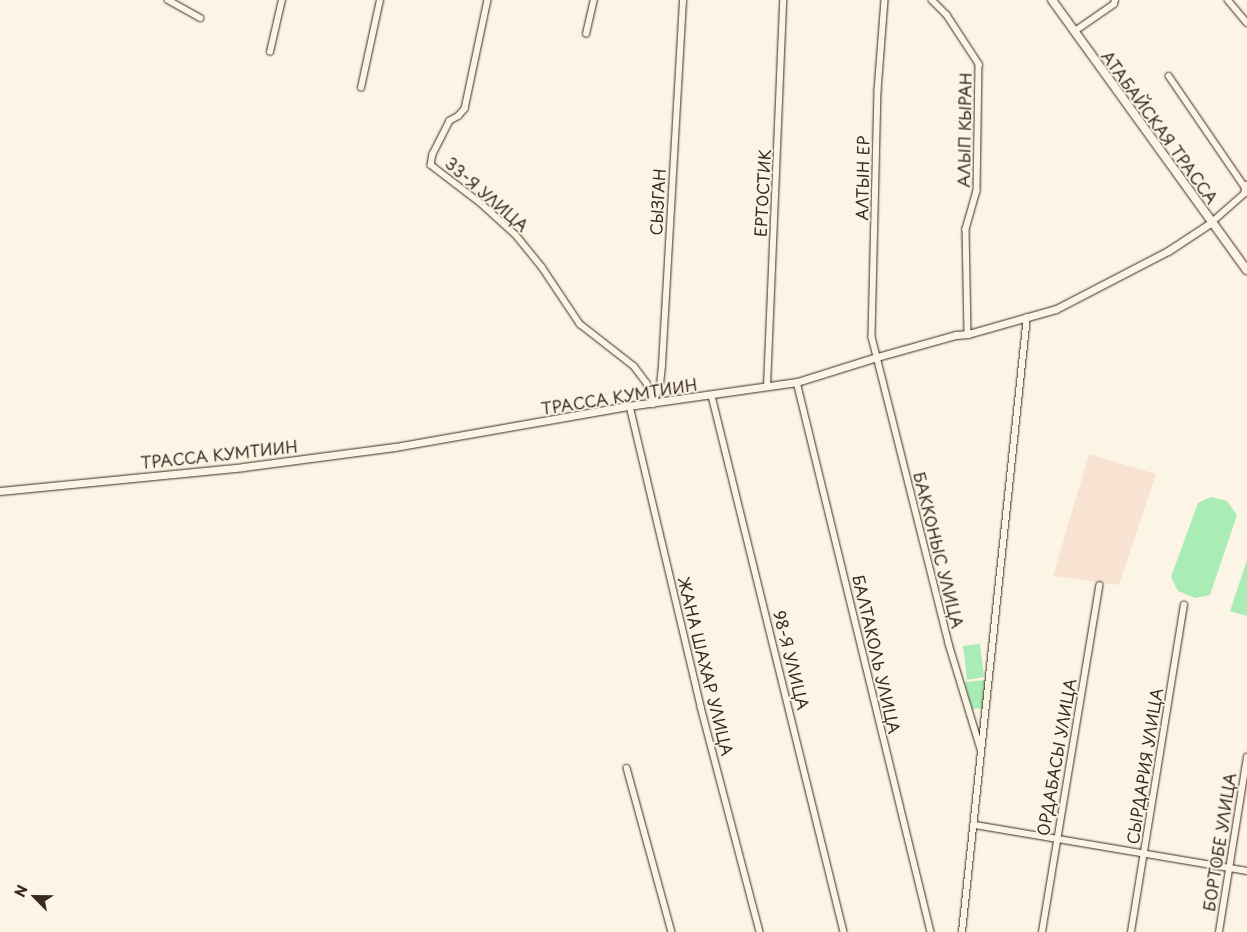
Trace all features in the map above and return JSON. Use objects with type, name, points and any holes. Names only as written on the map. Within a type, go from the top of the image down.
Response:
[{"type":"main road","name":"АТАБАЙСКАЯ ТРАССА","points":[[1052,0],[1247,270]]},
{"type":"street","points":[[168,0],[200,18]]},
{"type":"street","points":[[270,52],[282,0]]},
{"type":"street","points":[[361,88],[380,0]]},
{"type":"street","name":"33-Я УЛИЦА","points":[[488,0],[465,109],[459,116],[450,121],[432,154],[431,165],[482,204],[516,235],[542,266],[580,324],[634,366],[647,383],[653,404]]},
{"type":"street","points":[[586,34],[594,0]]},
{"type":"street","name":"СЫЗГАН","points":[[653,404],[660,385],[662,365],[683,0]]},
{"type":"street","name":"ЕРТОСТИК","points":[[767,387],[783,0]]},
{"type":"street","name":"АЛТЫН ЕР","points":[[877,357],[872,337],[878,90],[885,0]]},
{"type":"street","name":"АЛЫП КЫРАН","points":[[932,0],[947,15],[979,64],[978,191],[966,229],[968,334]]},
{"type":"street","points":[[1075,31],[1114,4],[1115,0]]},
{"type":"street","points":[[1228,0],[1247,23]]},
{"type":"street","points":[[1169,76],[1246,186],[1246,196],[1212,222]]},
{"type":"street","name":"ТРАССА КУМТИИН","points":[[0,491],[243,467],[395,447],[630,406],[712,396],[797,382],[877,357],[1056,309],[1168,251],[1212,222]]},
{"type":"street","points":[[962,932],[975,826],[981,749],[1027,317]]},
{"type":"street","name":"БАККОНЫС УЛИЦА","points":[[877,357],[949,644],[981,749]]},
{"type":"street","name":"БАЛТАКОЛЬ УЛИЦА","points":[[797,382],[931,932]]},
{"type":"street","name":"98-Я УЛИЦА","points":[[712,396],[844,932]]},
{"type":"street","name":"ЖАНА ШАХАР УЛИЦА","points":[[630,406],[701,706],[760,932]]},
{"type":"street","name":"ОРДАБАСЫ УЛИЦА","points":[[1042,932],[1056,839],[1100,586]]},
{"type":"street","name":"СЫРДАРИЯ УЛИЦА","points":[[1131,932],[1184,604]]},
{"type":"street","name":"БОРТОБЕ УЛИЦА","points":[[1219,932],[1247,757]]},
{"type":"street","points":[[627,768],[672,932]]},
{"type":"street","points":[[975,826],[1247,872]]},
{"type":"shaded area","points":[[1089,454],[1156,474],[1119,585],[1053,576]]},
{"type":"green space","points":[[1211,497],[1227,501],[1237,515],[1210,595],[1195,598],[1178,591],[1171,577],[1198,503]]},
{"type":"green space","points":[[1247,560],[1247,616],[1230,611]]},
{"type":"green space","points":[[980,644],[984,677],[967,680],[963,646]]},
{"type":"green space","points":[[986,680],[983,708],[972,709],[965,682]]}]
